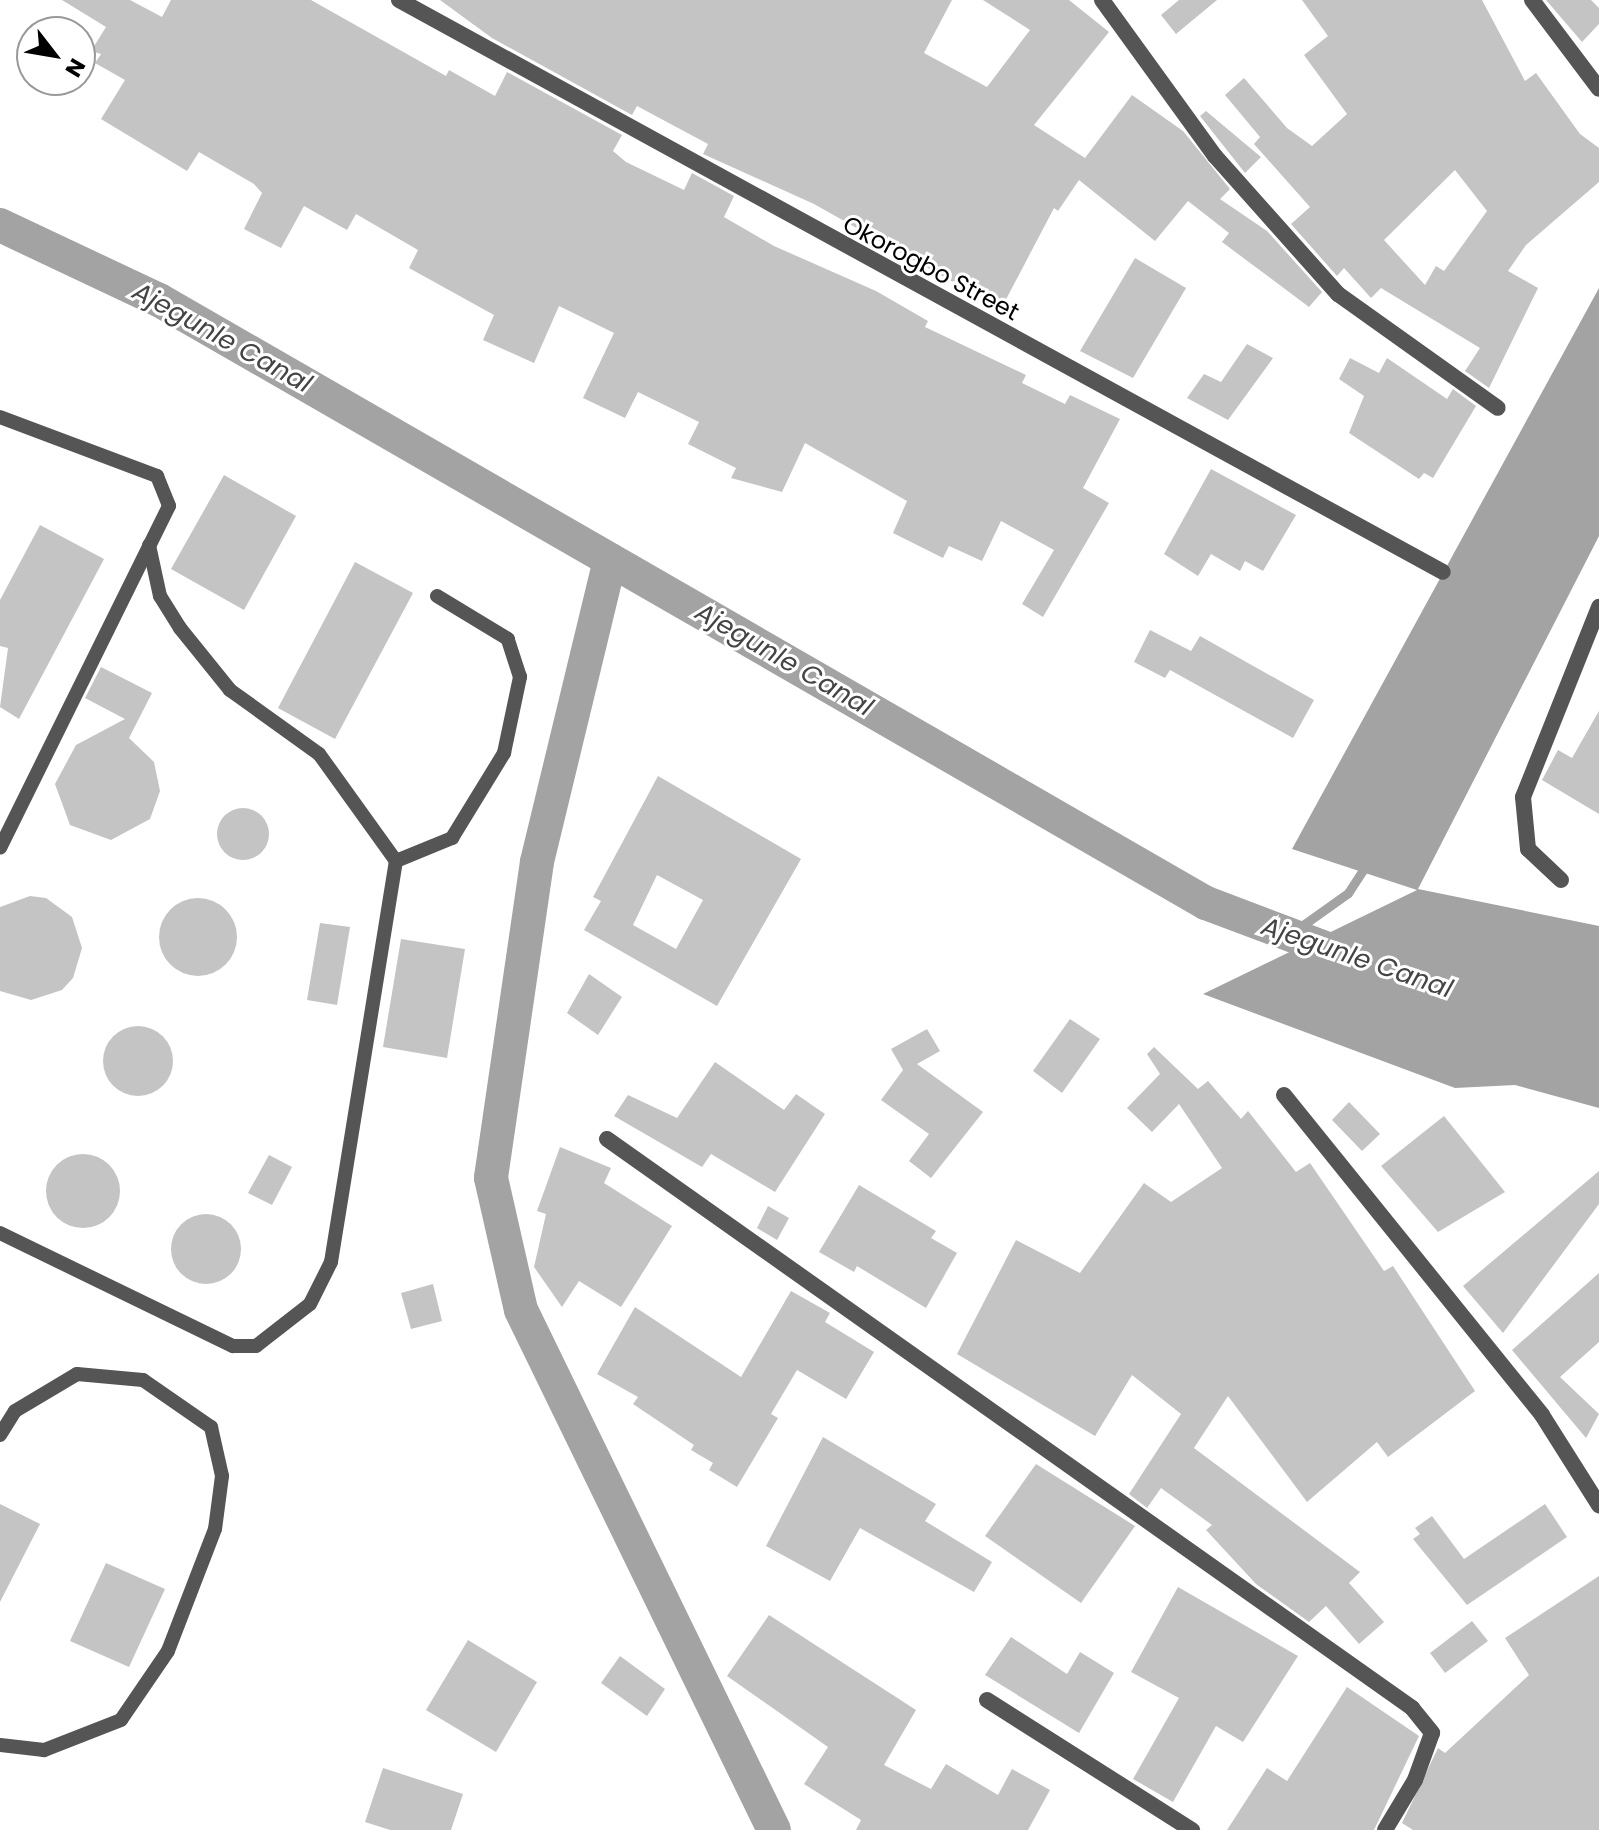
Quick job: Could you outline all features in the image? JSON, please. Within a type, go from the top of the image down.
[{"type":"street","name":"Okorogbo Street","points":[[399,0],[1443,572]]},
{"type":"street","points":[[1102,0],[1215,156],[1338,294],[1498,408]]},
{"type":"street","points":[[1532,0],[1599,89]]},
{"type":"street","points":[[1561,880],[1528,849],[1523,797],[1599,607]]},
{"type":"street","points":[[1284,1095],[1542,1415],[1599,1505]]},
{"type":"street","points":[[607,1139],[1412,1708],[1432,1733],[1415,1780],[1385,1830]]},
{"type":"street","points":[[987,1700],[1192,1830]]},
{"type":"lane","points":[[0,417],[157,476],[169,506],[0,848]]},
{"type":"lane","points":[[0,1233],[233,1346],[256,1346],[310,1304],[331,1262],[396,861],[319,754],[230,690],[180,628],[160,596],[149,545]]},
{"type":"lane","points":[[396,861],[452,838],[504,753],[520,677],[508,639],[437,596]]},
{"type":"lane","points":[[0,1435],[15,1411],[77,1374],[143,1380],[211,1427],[222,1476],[215,1529],[168,1651],[121,1720],[44,1750],[0,1745]]},
{"type":"water","points":[[1599,288],[1599,536],[1418,889],[1599,926],[1599,1108],[1515,1085],[1455,1088],[1203,994],[1417,890],[1292,849]]},
{"type":"building","points":[[62,0],[130,0],[162,17],[171,0],[311,0],[446,76],[449,70],[495,96],[507,72],[622,135],[613,151],[626,162],[684,190],[692,173],[734,196],[724,217],[774,246],[876,291],[928,321],[925,327],[1026,375],[1022,383],[1065,404],[1070,395],[1120,419],[1083,488],[1109,503],[1043,617],[1022,604],[1054,550],[1001,521],[982,561],[949,546],[943,558],[893,533],[907,501],[805,443],[782,492],[731,478],[736,468],[688,444],[699,422],[638,392],[625,418],[583,398],[614,333],[559,306],[534,363],[483,340],[494,315],[409,268],[418,250],[356,214],[347,230],[304,206],[281,248],[244,229],[262,193],[254,184],[199,152],[187,171],[101,119],[125,80],[96,64],[101,54],[96,52],[96,43],[106,27],[96,21],[96,16],[88,16]]},
{"type":"building","points":[[440,0],[952,0],[924,53],[987,87],[1030,30],[983,0],[1069,0],[1109,32],[1034,125],[1085,158],[1132,95],[1183,131],[1230,189],[1220,199],[1267,231],[1322,292],[1309,307],[1222,242],[1229,233],[1188,201],[1155,241],[1079,180],[1058,211],[1054,208],[1001,309],[814,204],[703,154],[708,144],[637,106],[632,115],[492,38]]},
{"type":"building","points":[[1179,0],[1217,0],[1176,34],[1161,15]]},
{"type":"building","points":[[1302,0],[1482,0],[1525,81],[1536,73],[1580,134],[1599,148],[1599,182],[1526,245],[1508,271],[1538,288],[1489,388],[1465,371],[1480,348],[1381,288],[1371,298],[1344,268],[1337,276],[1291,224],[1310,207],[1254,144],[1260,137],[1225,95],[1244,78],[1287,128],[1312,146],[1347,114],[1304,55],[1328,36]],"holes":[[[1455,170],[1487,211],[1444,271],[1436,266],[1425,285],[1384,240]]]},
{"type":"building","points":[[1546,0],[1591,0],[1599,8],[1599,24],[1582,42]]},
{"type":"building","points":[[1206,111],[1261,157],[1245,173],[1200,116]]},
{"type":"building","points":[[1135,258],[1186,288],[1133,378],[1080,351]]},
{"type":"building","points":[[1247,344],[1273,358],[1228,420],[1187,398],[1204,374],[1221,382]]},
{"type":"building","points":[[1350,358],[1379,373],[1387,358],[1447,399],[1453,389],[1476,406],[1433,478],[1424,473],[1419,479],[1349,433],[1364,396],[1339,379]]},
{"type":"building","points":[[1211,469],[1296,515],[1263,571],[1245,561],[1240,571],[1211,554],[1198,576],[1164,554]]},
{"type":"building","points":[[224,475],[296,516],[244,610],[171,569]]},
{"type":"building","points":[[40,525],[104,559],[19,719],[0,707],[8,648],[0,646],[0,600]]},
{"type":"building","points":[[355,562],[413,593],[335,739],[278,708]]},
{"type":"building","points":[[1150,630],[1191,651],[1200,636],[1314,700],[1293,738],[1170,670],[1165,678],[1134,662]]},
{"type":"building","points":[[101,667],[152,693],[129,738],[154,762],[160,791],[150,819],[111,840],[70,825],[55,784],[76,745],[125,719],[85,698]]},
{"type":"building","points":[[1599,711],[1599,814],[1542,780],[1558,750],[1572,758]]},
{"type":"building","points":[[658,776],[801,859],[717,1006],[584,930],[601,901],[593,897]],"holes":[[[657,875],[703,900],[676,949],[633,925]]]},
{"type":"building","points":[[243,808],[262,815],[269,834],[262,853],[243,860],[224,853],[217,834],[224,815]]},
{"type":"building","points":[[30,896],[46,898],[72,917],[82,948],[73,978],[62,990],[31,1000],[0,991],[0,907]]},
{"type":"building","points":[[198,898],[213,901],[230,915],[237,937],[234,952],[220,969],[198,976],[183,973],[166,959],[159,937],[162,922],[176,905]]},
{"type":"building","points":[[320,923],[350,927],[337,1005],[307,1000]]},
{"type":"building","points":[[401,939],[465,949],[447,1058],[383,1047]]},
{"type":"building","points":[[589,974],[622,997],[598,1035],[567,1013]]},
{"type":"building","points":[[1070,1019],[1100,1039],[1062,1093],[1033,1071]]},
{"type":"building","points":[[138,1026],[163,1036],[173,1061],[163,1086],[138,1096],[113,1086],[103,1061],[113,1036]]},
{"type":"building","points":[[927,1029],[940,1051],[917,1064],[983,1112],[931,1178],[909,1161],[929,1134],[881,1100],[903,1070],[891,1049]]},
{"type":"building","points":[[1154,1047],[1198,1089],[1208,1081],[1241,1119],[1248,1111],[1296,1172],[1310,1163],[1384,1271],[1393,1266],[1475,1391],[1388,1457],[1377,1442],[1307,1502],[1228,1396],[1194,1448],[1360,1572],[1349,1583],[1384,1622],[1359,1644],[1326,1606],[1309,1622],[1256,1584],[1206,1530],[1212,1525],[1161,1488],[1147,1508],[1129,1494],[1181,1414],[1132,1375],[1095,1436],[957,1354],[1016,1240],[1080,1273],[1144,1183],[1171,1202],[1222,1168],[1179,1104],[1152,1132],[1127,1108],[1160,1074],[1147,1054]]},
{"type":"building","points":[[715,1062],[784,1110],[796,1094],[825,1114],[775,1192],[711,1154],[702,1167],[614,1116],[628,1095],[677,1118]]},
{"type":"building","points":[[1349,1102],[1380,1134],[1362,1151],[1332,1120]]},
{"type":"building","points":[[1444,1116],[1505,1192],[1438,1232],[1381,1166]]},
{"type":"building","points":[[560,1147],[611,1168],[604,1183],[672,1226],[621,1307],[579,1281],[562,1307],[534,1267],[546,1214],[537,1211]]},
{"type":"building","points":[[76,1154],[90,1154],[104,1160],[114,1170],[120,1191],[114,1212],[104,1222],[90,1228],[76,1228],[62,1222],[52,1212],[46,1198],[46,1184],[52,1170],[62,1160]]},
{"type":"building","points":[[269,1155],[292,1167],[272,1205],[248,1193]]},
{"type":"building","points":[[1599,1171],[1599,1204],[1503,1333],[1463,1286]]},
{"type":"building","points":[[859,1185],[936,1231],[931,1238],[957,1253],[926,1308],[857,1266],[854,1272],[819,1252]]},
{"type":"building","points":[[768,1206],[789,1218],[777,1240],[757,1228]]},
{"type":"building","points":[[206,1214],[231,1224],[241,1249],[231,1274],[206,1284],[181,1274],[171,1249],[181,1224]]},
{"type":"building","points":[[1599,1273],[1599,1342],[1560,1377],[1599,1414],[1586,1438],[1512,1350]]},
{"type":"building","points":[[433,1284],[442,1321],[411,1329],[401,1293]]},
{"type":"building","points":[[791,1291],[830,1313],[825,1322],[874,1352],[846,1399],[797,1370],[771,1414],[778,1418],[737,1487],[709,1470],[713,1463],[691,1450],[694,1445],[633,1404],[638,1397],[597,1374],[635,1307],[741,1377]]},
{"type":"building","points":[[823,1437],[936,1504],[925,1521],[992,1562],[974,1592],[860,1528],[830,1581],[766,1546]]},
{"type":"building","points":[[1036,1464],[1135,1526],[1081,1603],[985,1536]]},
{"type":"building","points":[[0,1504],[40,1524],[0,1602]]},
{"type":"building","points":[[1545,1504],[1567,1537],[1467,1605],[1413,1539],[1420,1534],[1415,1528],[1432,1516],[1464,1559]]},
{"type":"building","points":[[106,1563],[165,1589],[129,1667],[70,1641]]},
{"type":"building","points":[[1599,1576],[1599,1830],[1413,1830],[1402,1823],[1438,1748],[1445,1753],[1529,1675],[1505,1638]]},
{"type":"building","points":[[1178,1587],[1298,1656],[1243,1742],[1216,1726],[1173,1802],[1133,1779],[1179,1698],[1131,1672]]},
{"type":"building","points":[[769,1615],[916,1710],[884,1765],[931,1789],[946,1764],[998,1795],[1012,1769],[1050,1790],[1028,1830],[856,1830],[861,1820],[804,1784],[828,1747],[727,1676]]},
{"type":"building","points":[[1472,1621],[1488,1641],[1445,1673],[1430,1653]]},
{"type":"building","points":[[1011,1637],[1067,1674],[1080,1652],[1114,1673],[1079,1733],[985,1675]]},
{"type":"building","points":[[468,1640],[537,1682],[496,1752],[426,1710]]},
{"type":"building","points":[[620,1656],[665,1689],[647,1716],[601,1683]]},
{"type":"building","points":[[1347,1687],[1419,1736],[1374,1830],[1227,1830],[1267,1768],[1287,1781]]},
{"type":"building","points":[[383,1768],[463,1794],[451,1830],[390,1830],[365,1822]]},
{"type":"waterway","name":"Ajegunle Canal","points":[[0,225],[159,300],[1206,903],[1354,959]]},
{"type":"waterway","points":[[610,560],[537,862],[491,1178],[521,1310],[774,1830]]},
{"type":"waterway","points":[[1289,935],[1348,893],[1368,862]]}]
